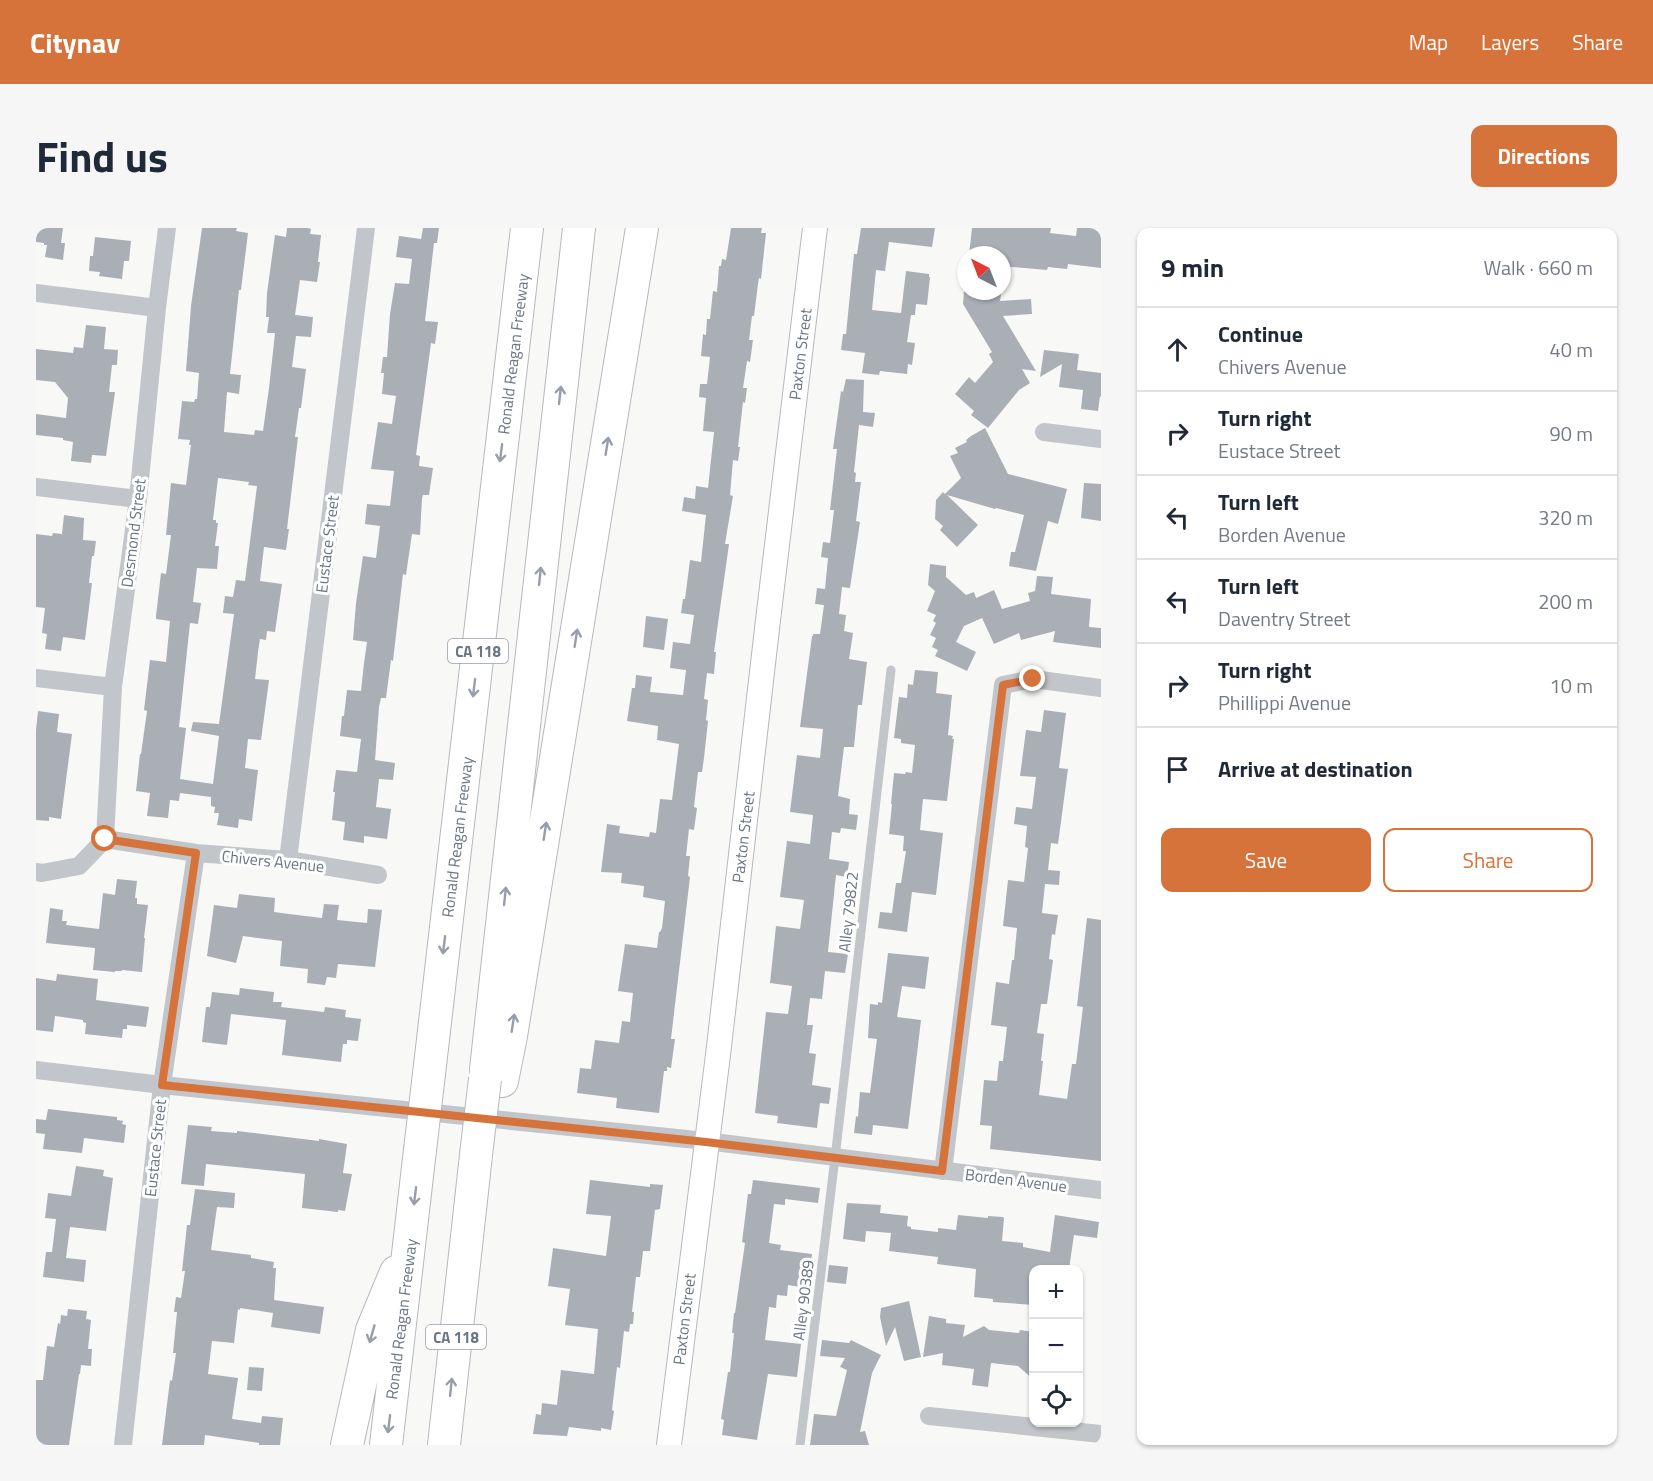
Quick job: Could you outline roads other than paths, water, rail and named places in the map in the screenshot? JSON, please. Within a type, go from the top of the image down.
[{"type":"highway","name":"Ronald Reagan Freeway","points":[[386,1445],[527,228]]},
{"type":"highway","points":[[493,1080],[579,228]]},
{"type":"highway","points":[[493,1080],[517,1001],[642,228]]},
{"type":"highway","name":"CA 118","points":[[444,1445],[468,1230],[493,1080]]},
{"type":"highway","points":[[347,1445],[372,1330],[410,1241]]},
{"type":"street","name":"Desmond Street","points":[[105,839],[113,687],[138,499],[167,228]]},
{"type":"street","name":"Eustace Street","points":[[288,860],[366,228]]},
{"type":"street","name":"Paxton Street","points":[[669,1445],[718,1055],[815,228]]},
{"type":"street","points":[[36,293],[157,308]]},
{"type":"street","points":[[1044,432],[1101,439]]},
{"type":"street","points":[[36,487],[138,499]]},
{"type":"street","points":[[36,678],[113,687]]},
{"type":"street","points":[[942,1171],[1003,685],[1033,679],[1101,688]]},
{"type":"street","points":[[36,872],[42,873],[79,866],[105,839]]},
{"type":"street","name":"Chivers Avenue","points":[[105,839],[196,853],[288,860],[378,874]]},
{"type":"street","name":"Eustace Street","points":[[123,1445],[162,1085],[196,853]]},
{"type":"street","name":"Borden Avenue","points":[[36,1070],[706,1142],[1101,1191]]},
{"type":"street","points":[[929,1416],[1101,1434]]},
{"type":"lane","name":"Alley 79822","points":[[835,1158],[891,670]]},
{"type":"lane","name":"Alley 90389","points":[[800,1445],[835,1158]]}]
